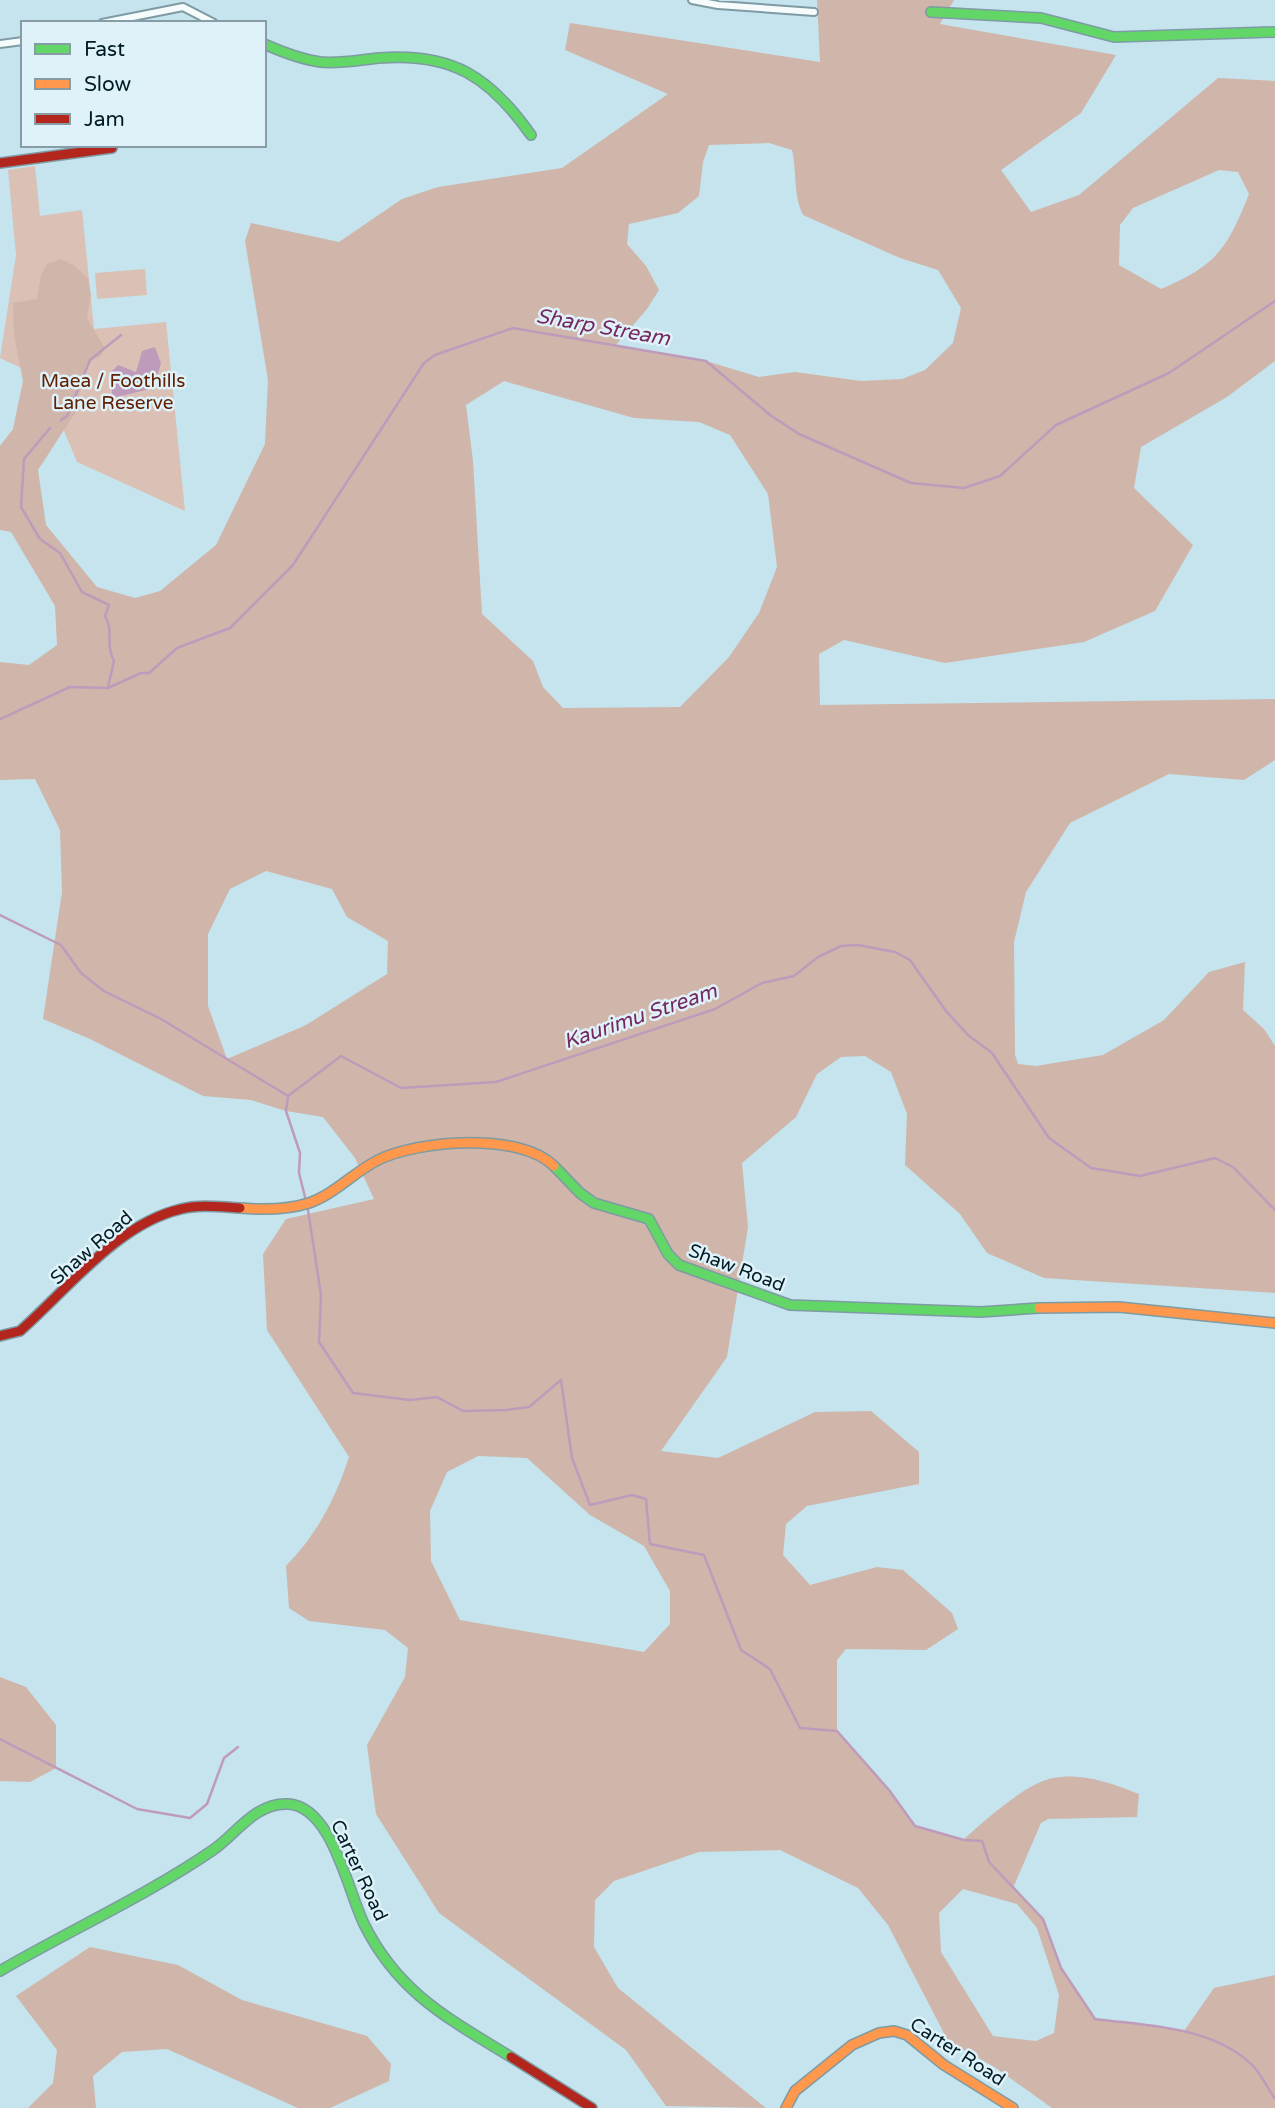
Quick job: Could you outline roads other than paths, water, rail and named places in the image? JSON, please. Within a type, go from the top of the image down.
[{"type":"street","points":[[169,8],[175,0]]},
{"type":"street","points":[[692,0],[718,5],[814,12]]},
{"type":"street","points":[[111,21],[169,8],[179,10],[185,3],[211,21]]},
{"type":"street","points":[[931,12],[1041,18],[1114,37],[1275,32]]},
{"type":"street","points":[[0,44],[21,41]]},
{"type":"street","points":[[266,45],[315,61],[335,62],[408,55],[443,60],[474,72],[487,83],[520,118],[531,135]]},
{"type":"street","points":[[0,163],[112,148]]},
{"type":"street","name":"Shaw Road","points":[[0,1336],[20,1331],[151,1218],[185,1208],[266,1210],[314,1201],[377,1161],[415,1148],[457,1144],[531,1149],[595,1203],[638,1213],[649,1219],[668,1254],[680,1265],[779,1303],[981,1312],[1060,1306],[1119,1307],[1275,1323]]},
{"type":"street","name":"Carter Road","points":[[0,1971],[77,1925],[211,1852],[257,1813],[284,1803],[299,1805],[313,1814],[323,1827],[359,1914],[403,1984],[427,2005],[592,2108]]},
{"type":"street","name":"Carter Road","points":[[786,2108],[795,2091],[852,2045],[879,2033],[894,2031],[907,2035],[944,2065],[1013,2108]]},
{"type":"waterway","name":"Sharp Stream","points":[[0,719],[70,687],[108,688],[141,673],[149,673],[177,648],[230,628],[293,565],[424,363],[435,355],[513,328],[706,361],[770,415],[799,434],[911,483],[964,488],[1000,476],[1056,425],[1169,373],[1275,301]]},
{"type":"waterway","points":[[61,420],[67,416],[90,360],[121,335]]},
{"type":"waterway","points":[[50,428],[24,459],[21,507],[40,539],[60,553],[82,592],[109,605],[105,616],[114,661],[108,687]]},
{"type":"waterway","name":"Kaurimu Stream","points":[[0,915],[61,945],[81,973],[104,991],[161,1019],[288,1096]]},
{"type":"waterway","name":"Kaurimu Stream","points":[[288,1096],[341,1056],[401,1088],[496,1082],[715,1009],[762,983],[794,976],[818,957],[841,946],[858,945],[895,952],[910,960],[946,1011],[968,1035],[992,1053],[1049,1138],[1091,1168],[1140,1176],[1215,1158],[1233,1167],[1275,1210]]},
{"type":"waterway","points":[[288,1096],[286,1111],[300,1153],[299,1173],[305,1197]]},
{"type":"waterway","points":[[308,1210],[321,1295],[319,1342],[353,1393],[410,1400],[437,1397],[463,1411],[506,1410],[529,1407],[561,1380],[572,1458],[590,1505],[632,1495],[646,1499],[650,1544],[704,1555],[741,1650],[770,1669],[800,1728],[837,1731],[889,1790],[915,1826],[964,1840],[982,1841],[989,1862],[1043,1919],[1061,1968],[1095,2019],[1179,2030],[1220,2043],[1238,2053],[1254,2067],[1275,2099]]},
{"type":"waterway","points":[[0,1739],[137,1809],[190,1818],[207,1804],[224,1758],[238,1747]]},
{"type":"park label","name":"Maea / Foothills Lane Reserve","points":[[113,391]]}]
